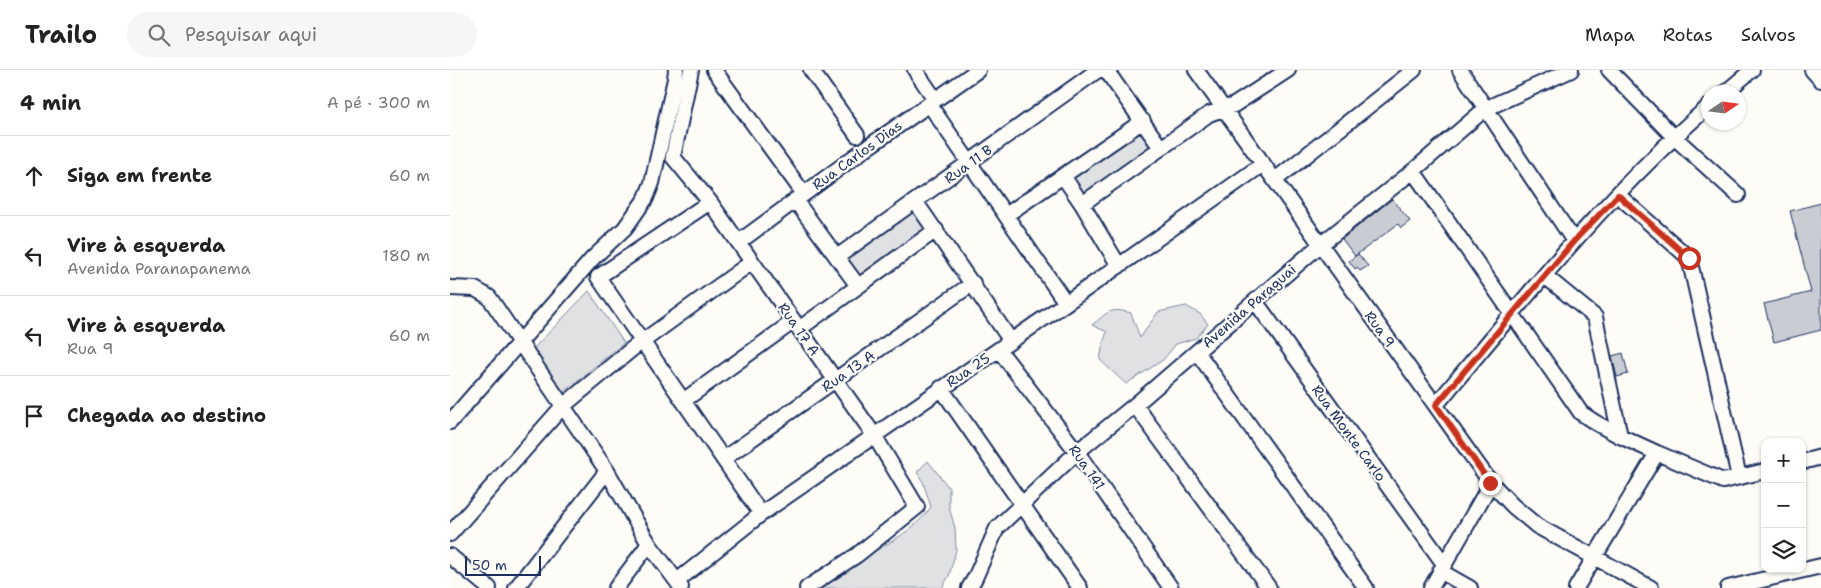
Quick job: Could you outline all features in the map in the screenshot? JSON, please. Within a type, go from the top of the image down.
[{"type":"street","points":[[450,422],[593,258],[625,228],[646,198],[652,183],[676,70]]},
{"type":"street","name":"Rua 17 A","points":[[691,70],[673,157],[710,202],[739,242],[874,435],[917,507],[857,555],[807,588]]},
{"type":"street","points":[[714,70],[858,286]]},
{"type":"street","points":[[811,70],[857,135]]},
{"type":"street","points":[[914,70],[970,162],[1066,303]]},
{"type":"street","name":"Rua Carlos Dias","points":[[739,242],[978,70]]},
{"type":"street","name":"Rua 11 B","points":[[837,257],[1098,70]]},
{"type":"street","points":[[1106,70],[1161,148]]},
{"type":"street","name":"Rua 9","points":[[1196,70],[1490,483],[1537,526],[1651,588]]},
{"type":"street","points":[[1082,204],[1209,114],[1234,105],[1288,70]]},
{"type":"street","points":[[1275,180],[1414,70]]},
{"type":"street","points":[[1460,70],[1574,241]]},
{"type":"street","name":"Avenida Paraguai","points":[[975,585],[997,528],[1077,452],[1136,405],[1320,245],[1413,171],[1485,109],[1571,70]]},
{"type":"street","points":[[1609,70],[1674,137],[1738,195]]},
{"type":"street","points":[[1734,85],[1752,70]]},
{"type":"street","points":[[1812,70],[1821,80]]},
{"type":"street","points":[[1436,405],[1574,241],[1674,137],[1701,113]]},
{"type":"street","points":[[1006,216],[1142,121]]},
{"type":"street","name":"Rua 25","points":[[679,584],[761,514],[941,388],[999,350],[1263,164]]},
{"type":"street","points":[[1413,171],[1581,413],[1596,424],[1657,454],[1723,481],[1761,472]]},
{"type":"street","points":[[1063,176],[1119,266]]},
{"type":"street","points":[[1618,195],[1689,258],[1739,477]]},
{"type":"street","points":[[916,201],[1011,341]]},
{"type":"street","points":[[710,202],[598,278],[761,514]]},
{"type":"street","points":[[683,401],[858,286],[936,230]]},
{"type":"street","points":[[450,534],[563,406],[642,341],[752,262]]},
{"type":"street","points":[[1544,276],[1595,317],[1620,436]]},
{"type":"street","name":"Rua 13 A","points":[[723,458],[973,284]]},
{"type":"street","points":[[450,288],[475,289],[489,297],[608,471],[649,544],[679,584]]},
{"type":"street","name":"Rua Monte Carlo","points":[[1255,301],[1442,568],[1470,588]]},
{"type":"street","name":"Rua 141","points":[[999,350],[1077,452],[1172,588]]},
{"type":"street","points":[[1197,352],[1366,588]]},
{"type":"street","points":[[941,388],[1080,588]]},
{"type":"street","points":[[1136,405],[1269,588]]},
{"type":"street","points":[[1576,588],[1657,454]]},
{"type":"street","points":[[1806,461],[1821,457]]},
{"type":"street","points":[[516,588],[608,471]]},
{"type":"street","points":[[1431,588],[1490,483]]},
{"type":"street","points":[[616,588],[649,544]]},
{"type":"street","points":[[450,556],[489,588]]},
{"type":"street","points":[[1728,588],[1821,566]]},
{"type":"shaded area","points":[[1140,128],[1154,148],[1084,197],[1070,177]]},
{"type":"shaded area","points":[[913,210],[928,230],[859,279],[844,258]]},
{"type":"shaded area","points":[[589,291],[624,343],[563,392],[531,351]]},
{"type":"shaded area","points":[[1186,306],[1200,314],[1208,324],[1196,338],[1176,344],[1163,360],[1126,384],[1100,360],[1107,332],[1092,325],[1106,314],[1113,311],[1131,313],[1140,338],[1158,312]]},
{"type":"shaded area","points":[[928,461],[949,488],[949,507],[955,528],[956,550],[949,576],[942,588],[816,588],[848,566],[903,534],[923,517],[931,507],[923,482],[917,472]]},
{"type":"building","points":[[1392,199],[1410,221],[1401,228],[1398,224],[1355,256],[1342,239]]},
{"type":"building","points":[[1821,203],[1821,330],[1774,342],[1764,304],[1811,292],[1790,211]]},
{"type":"building","points":[[1358,254],[1368,266],[1360,271],[1357,267],[1355,269],[1349,261]]},
{"type":"building","points":[[1623,353],[1628,374],[1617,377],[1612,356]]},
{"type":"route","points":[[1490,483],[1436,405],[1574,241],[1618,195],[1689,258]]}]
